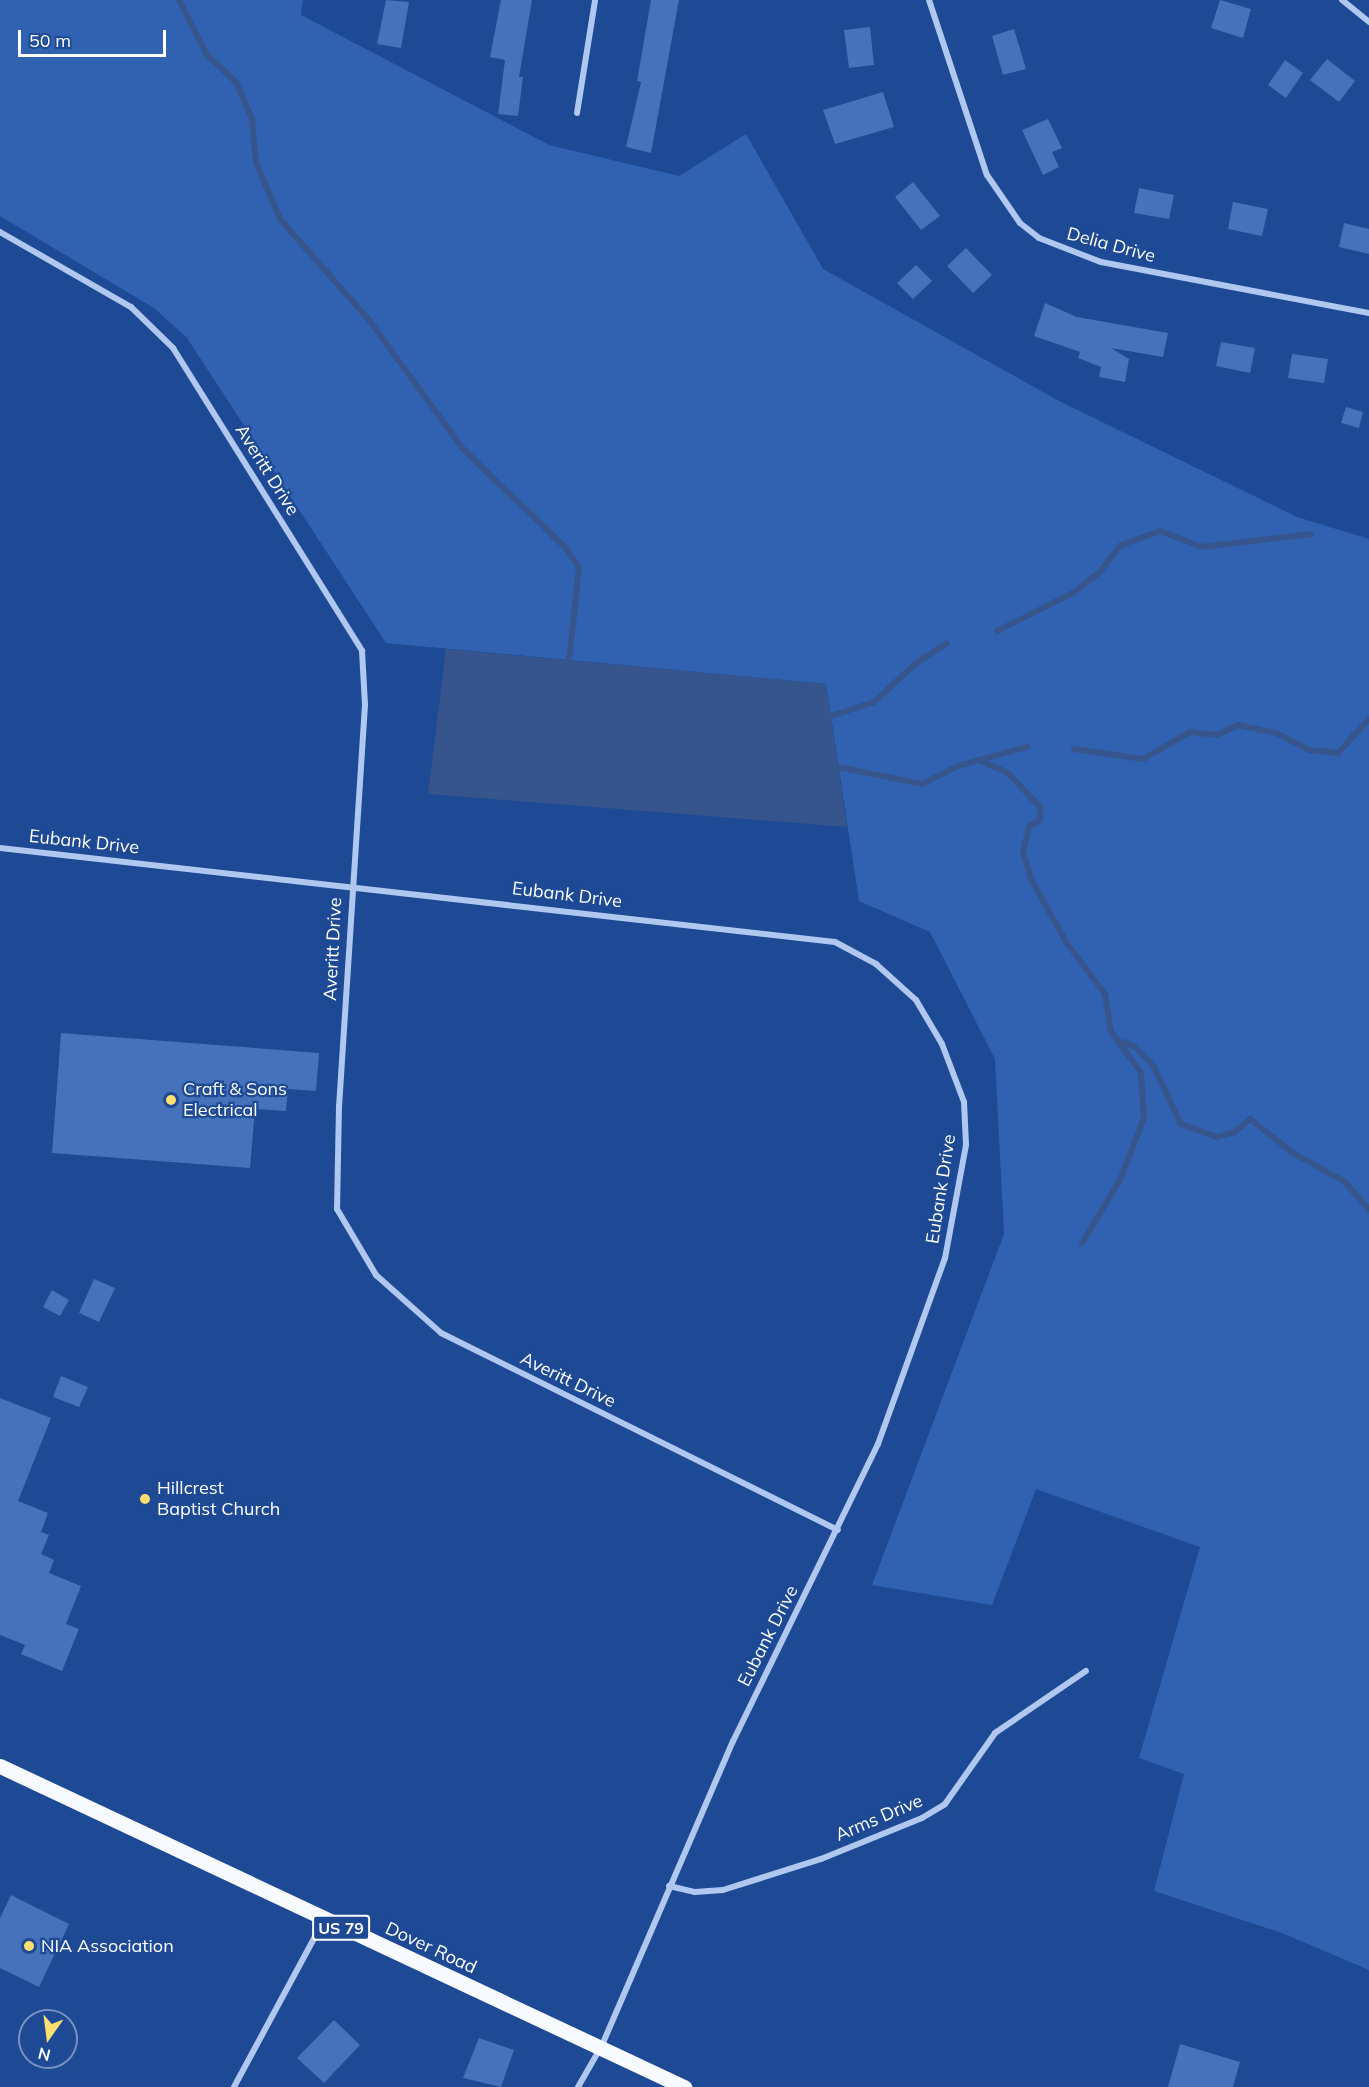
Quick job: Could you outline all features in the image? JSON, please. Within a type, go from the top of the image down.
[{"type":"main road","name":"Dover Road","points":[[0,1766],[684,2087]]},
{"type":"street","points":[[577,113],[595,0]]},
{"type":"street","name":"Delia Drive","points":[[929,0],[987,175],[1020,224],[1039,237],[1101,262],[1369,313]]},
{"type":"street","points":[[1342,0],[1369,22]]},
{"type":"street","name":"Averitt Drive","points":[[0,232],[130,307],[174,348],[362,651],[365,705],[352,885],[337,1209],[376,1275],[441,1333],[838,1530]]},
{"type":"street","name":"Eubank Drive","points":[[0,848],[352,885],[835,942],[876,964],[916,1000],[942,1044],[964,1102],[966,1145],[960,1189],[945,1258],[878,1444],[838,1530],[732,1741],[601,2047],[578,2087]]},
{"type":"street","name":"Arms Drive","points":[[669,1886],[695,1892],[723,1890],[821,1859],[922,1818],[945,1804],[995,1733],[1086,1671]]},
{"type":"street","points":[[234,2087],[324,1920]]},
{"type":"shaded area","points":[[0,0],[303,0],[301,15],[549,145],[679,176],[746,134],[823,269],[1059,401],[1297,517],[1369,539],[1369,1970],[1282,1933],[1154,1891],[1184,1774],[1139,1758],[1200,1547],[1036,1489],[992,1605],[872,1585],[1004,1234],[995,1059],[930,932],[859,901],[826,684],[386,643],[187,338],[154,308],[0,216]]},
{"type":"shaded area","points":[[446,649],[826,684],[847,827],[428,794]]},
{"type":"building","points":[[386,0],[409,2],[401,48],[377,44]]},
{"type":"building","points":[[501,0],[532,0],[519,77],[523,77],[518,116],[498,114],[505,60],[490,57]]},
{"type":"building","points":[[651,0],[679,0],[651,153],[626,147],[641,82],[637,81]]},
{"type":"building","points":[[1220,0],[1251,9],[1243,38],[1211,28]]},
{"type":"building","points":[[870,27],[874,65],[849,68],[844,30]]},
{"type":"building","points":[[1014,29],[1026,69],[1003,75],[992,36]]},
{"type":"building","points":[[1327,59],[1355,81],[1339,102],[1310,80]]},
{"type":"building","points":[[1285,60],[1303,73],[1286,98],[1268,85]]},
{"type":"building","points":[[883,92],[894,127],[835,144],[823,110]]},
{"type":"building","points":[[1048,119],[1062,148],[1052,152],[1059,167],[1043,175],[1022,130]]},
{"type":"building","points":[[913,182],[940,216],[921,230],[895,197]]},
{"type":"building","points":[[1139,188],[1174,195],[1169,219],[1134,213]]},
{"type":"building","points":[[1233,202],[1268,209],[1262,236],[1228,229]]},
{"type":"building","points":[[1344,223],[1369,229],[1369,254],[1339,247]]},
{"type":"building","points":[[966,248],[992,275],[973,293],[947,266]]},
{"type":"building","points":[[916,265],[932,281],[913,299],[897,283]]},
{"type":"building","points":[[1045,303],[1077,317],[1168,333],[1163,357],[1111,348],[1129,359],[1125,382],[1099,377],[1101,367],[1078,358],[1080,352],[1034,336]]},
{"type":"building","points":[[1221,342],[1255,348],[1250,373],[1216,366]]},
{"type":"building","points":[[1292,354],[1328,359],[1324,383],[1288,378]]},
{"type":"building","points":[[1346,407],[1363,412],[1359,428],[1341,423]]},
{"type":"building","name":"Craft & Sons Electrical","points":[[61,1033],[319,1053],[316,1091],[288,1089],[286,1111],[255,1109],[250,1168],[52,1153]]},
{"type":"building","points":[[94,1279],[115,1288],[99,1322],[79,1313]]},
{"type":"building","points":[[52,1290],[69,1300],[60,1316],[43,1307]]},
{"type":"building","points":[[61,1376],[88,1387],[79,1407],[53,1397]]},
{"type":"building","points":[[0,1398],[51,1418],[18,1501],[48,1513],[41,1532],[49,1535],[41,1554],[54,1560],[49,1573],[81,1586],[66,1624],[79,1629],[62,1671],[21,1654],[25,1645],[0,1635]]},
{"type":"building","name":"NIA Association","points":[[11,1895],[69,1924],[39,1987],[0,1968],[0,1918]]},
{"type":"building","points":[[334,2020],[360,2045],[324,2083],[297,2058]]},
{"type":"building","points":[[479,2038],[514,2050],[501,2087],[463,2078]]},
{"type":"building","points":[[1180,2044],[1240,2062],[1233,2087],[1168,2087]]},
{"type":"waterway","points":[[179,0],[207,55],[236,82],[252,119],[256,162],[280,219],[369,320],[463,449],[565,547],[579,567],[569,660]]},
{"type":"waterway","points":[[997,631],[1073,593],[1099,573],[1121,545],[1160,531],[1201,547],[1311,534]]},
{"type":"waterway","points":[[831,716],[874,702],[915,664],[947,643]]},
{"type":"waterway","points":[[1074,749],[1143,759],[1190,732],[1217,735],[1238,725],[1276,733],[1310,750],[1338,753],[1369,719]]},
{"type":"waterway","points":[[838,767],[922,784],[958,766],[1027,747]]},
{"type":"waterway","points":[[978,760],[1008,773],[1040,807],[1040,820],[1029,827],[1023,852],[1031,879],[1066,942],[1105,994],[1111,1031],[1141,1073],[1144,1118],[1120,1180],[1082,1243]]},
{"type":"waterway","points":[[1124,1042],[1134,1046],[1154,1067],[1181,1124],[1216,1137],[1235,1132],[1250,1119],[1293,1153],[1345,1182],[1369,1210]]},
{"type":"place","name":"Craft & Sons Electrical","points":[[171,1100]]},
{"type":"place","name":"Hillcrest Baptist Church","points":[[145,1499]]},
{"type":"place","name":"NIA Association","points":[[29,1946]]}]
